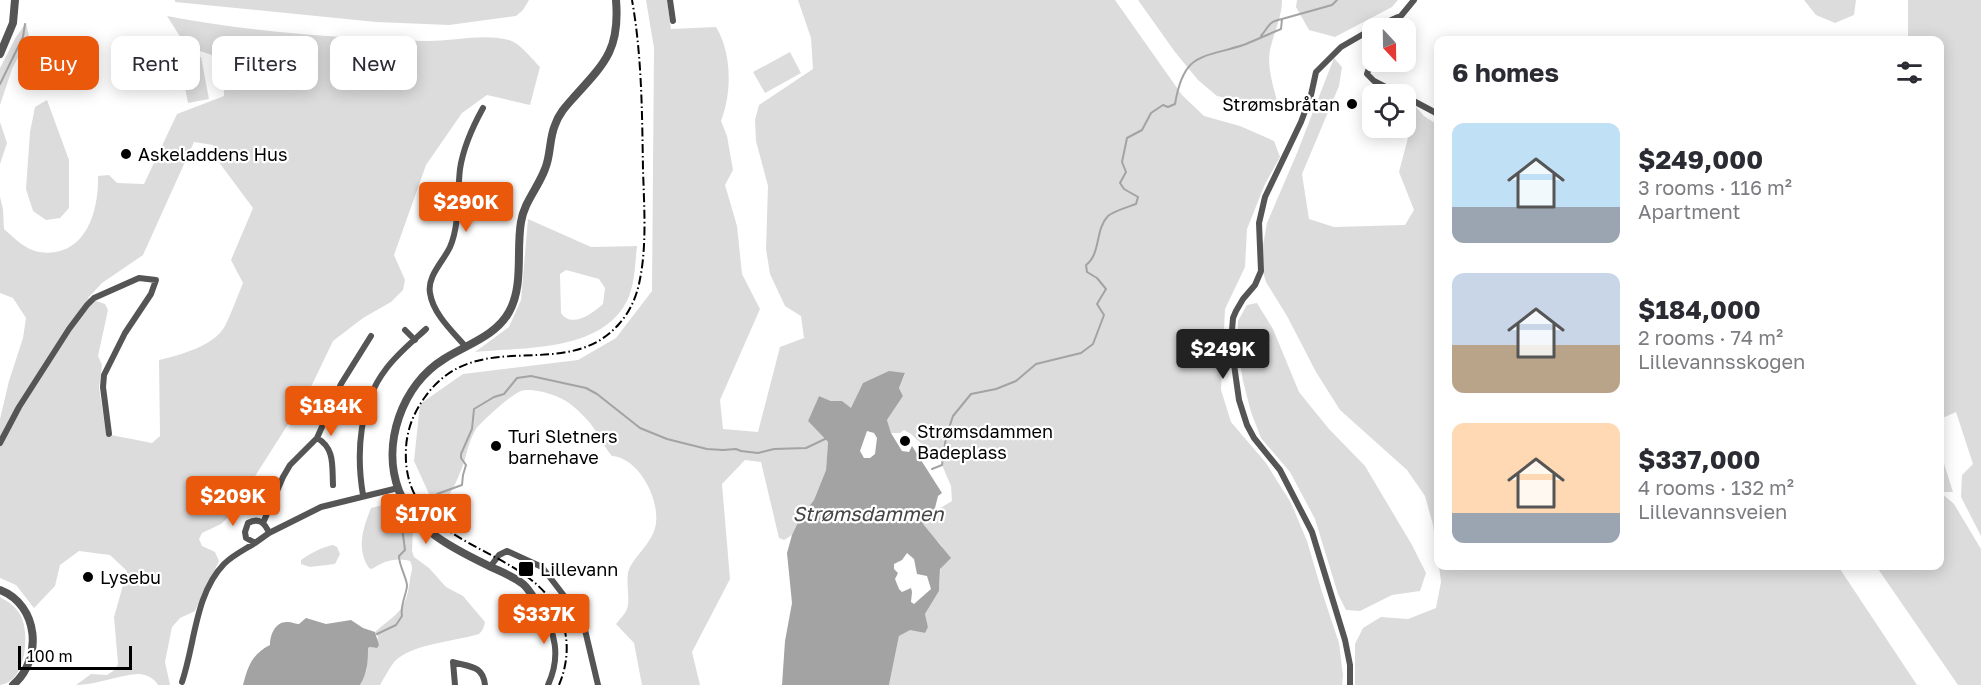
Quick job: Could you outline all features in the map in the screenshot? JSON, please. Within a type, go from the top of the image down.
[{"type":"street","points":[[0,54],[11,30],[15,0]]},
{"type":"street","points":[[548,685],[555,662],[556,643],[548,621],[539,606],[523,585],[456,549],[429,531],[409,510],[398,488],[393,463],[393,442],[406,400],[415,386],[430,369],[485,336],[501,323],[513,304],[522,214],[546,168],[553,128],[560,114],[601,66],[612,49],[617,26],[616,0]]},
{"type":"street","points":[[670,0],[674,21]]},
{"type":"street","points":[[1396,18],[1414,0]]},
{"type":"street","points":[[1350,685],[1350,665],[1345,640],[1312,532],[1280,470],[1254,438],[1247,425],[1235,379],[1231,343],[1233,318],[1261,272],[1259,223],[1265,197],[1301,122],[1316,72],[1341,46],[1362,35]]},
{"type":"street","points":[[1368,72],[1374,81],[1380,84]]},
{"type":"street","points":[[1416,102],[1434,112]]},
{"type":"street","points":[[466,346],[439,314],[431,298],[429,286],[436,269],[450,247],[454,232],[461,162],[483,108]]},
{"type":"street","points":[[0,443],[19,407],[93,298],[140,279],[156,280],[151,294],[125,333],[104,375],[103,387],[109,434]]},
{"type":"street","points":[[363,495],[360,449],[369,399],[386,369],[426,329]]},
{"type":"street","points":[[405,330],[415,340]]},
{"type":"street","points":[[263,523],[283,477],[290,465],[317,438],[341,384],[371,336]]},
{"type":"street","points":[[317,438],[324,442],[330,451],[333,485]]},
{"type":"street","points":[[182,682],[200,613],[212,581],[229,559],[269,533],[321,507],[398,488]]},
{"type":"street","points":[[255,543],[246,537],[245,528],[253,521],[263,523],[269,533]]},
{"type":"street","points":[[490,567],[499,555],[507,551],[542,567],[583,624],[598,685]]},
{"type":"street","points":[[0,590],[20,602],[32,628],[30,660],[24,674],[13,685]]},
{"type":"street","points":[[455,685],[453,662],[481,671],[485,685]]},
{"type":"shaded area","points":[[175,0],[529,0],[516,16],[449,25],[376,22],[175,2]]},
{"type":"shaded area","points":[[646,0],[667,0],[671,29],[716,27],[728,61],[727,98],[721,121],[727,136],[733,170],[725,185],[737,226],[742,274],[760,309],[720,400],[723,429],[758,432],[780,347],[804,338],[801,316],[785,306],[770,274],[766,249],[768,186],[756,141],[755,120],[759,105],[813,69],[811,38],[798,0],[1115,0],[1182,95],[1204,116],[1240,126],[1274,141],[1280,157],[1265,184],[1247,229],[1245,267],[1225,309],[1221,390],[1231,422],[1266,463],[1291,503],[1307,541],[1339,643],[1342,685],[889,685],[899,636],[910,629],[924,633],[928,627],[925,614],[939,591],[942,546],[922,524],[934,512],[952,501],[951,486],[942,465],[945,451],[930,452],[904,430],[900,433],[891,433],[887,420],[903,396],[899,388],[905,374],[851,409],[842,401],[831,401],[819,396],[808,421],[828,442],[826,470],[814,500],[800,518],[792,535],[784,540],[779,538],[761,462],[745,460],[722,484],[730,579],[692,652],[700,685],[642,685],[634,643],[616,624],[627,609],[630,567],[655,528],[655,506],[647,483],[640,473],[632,465],[612,456],[590,423],[565,400],[532,390],[521,391],[511,397],[476,429],[454,487],[443,505],[435,507],[414,461],[420,404],[463,374],[578,360],[616,338],[652,291],[654,48]]},
{"type":"shaded area","points":[[1138,0],[1282,0],[1280,17],[1269,54],[1271,79],[1280,111],[1217,96],[1198,80]]},
{"type":"shaded area","points":[[1297,0],[1398,0],[1392,7],[1371,18],[1362,18],[1362,23],[1335,37],[1309,30],[1296,7]]},
{"type":"shaded area","points":[[1804,0],[1856,0],[1854,15],[1835,23],[1816,15]]},
{"type":"shaded area","points":[[1908,0],[1981,0],[1981,536],[1961,497],[1962,475],[1973,464],[1956,412],[1944,417],[1944,36],[1908,36]]},
{"type":"shaded area","points":[[167,16],[262,30],[330,36],[330,90],[417,90],[417,41],[477,38],[509,40],[517,44],[540,67],[530,105],[487,95],[462,113],[426,165],[394,255],[405,280],[403,290],[391,302],[363,318],[333,341],[308,393],[231,514],[221,524],[202,533],[199,539],[202,546],[215,552],[219,561],[195,611],[180,618],[172,627],[165,662],[170,685],[158,685],[150,677],[138,674],[76,685],[91,674],[107,675],[116,669],[118,664],[114,617],[127,571],[110,555],[79,551],[60,565],[55,586],[34,608],[16,585],[0,578],[0,419],[23,338],[26,318],[13,298],[0,293],[0,197],[4,229],[20,243],[39,252],[55,252],[68,248],[78,241],[92,218],[98,190],[98,176],[109,175],[117,183],[144,184],[177,114],[224,96],[224,90],[318,90],[318,36],[212,36],[212,55],[200,51],[200,36],[180,36]],"holes":[[[194,142],[213,145],[218,161],[253,208],[231,260],[243,283],[228,321],[220,333],[205,344],[159,360],[160,436],[152,443],[106,434],[99,387],[102,365],[98,356],[108,310],[105,304],[88,298],[102,283],[143,255]]]},
{"type":"shaded area","points":[[26,23],[29,36],[18,36],[18,57],[0,105],[0,68],[16,37]]},
{"type":"shaded area","points":[[790,52],[801,73],[765,93],[753,72]]},
{"type":"shaded area","points":[[200,57],[209,99],[188,103],[185,90],[200,90]]},
{"type":"shaded area","points":[[1334,58],[1342,67],[1339,86],[1302,174],[1309,219],[1334,227],[1405,225],[1414,210],[1399,172],[1408,138],[1416,138],[1416,107],[1434,122],[1434,532],[1425,496],[1407,470],[1340,410],[1266,282],[1260,262],[1267,223]]},
{"type":"shaded area","points":[[47,100],[69,160],[69,208],[60,218],[46,220],[33,211],[26,189],[30,132],[35,107]]},
{"type":"shaded area","points":[[0,122],[7,143],[0,164]]},
{"type":"shaded area","points":[[528,219],[591,247],[637,246],[630,295],[615,318],[599,330],[560,344],[475,352],[509,327],[521,300]],"holes":[[[566,270],[599,279],[605,288],[603,304],[582,318],[576,320],[566,318],[561,313],[560,274]]]},
{"type":"shaded area","points":[[1257,303],[1273,329],[1299,392],[1329,429],[1365,466],[1412,545],[1426,573],[1420,591],[1392,595],[1360,611],[1346,610],[1338,594],[1315,519],[1290,472],[1261,438],[1251,412],[1237,345],[1238,321],[1247,305]]},
{"type":"shaded area","points":[[1944,464],[1953,492],[1944,492]]},
{"type":"shaded area","points":[[1944,495],[1954,504],[1981,549],[1981,685],[1958,685],[1879,570],[1944,570]]},
{"type":"shaded area","points":[[383,505],[399,511],[413,529],[414,557],[429,568],[446,587],[463,596],[485,622],[479,634],[423,647],[403,655],[395,661],[380,685],[360,685],[367,669],[365,664],[368,649],[369,647],[375,648],[378,637],[375,632],[403,605],[412,570],[410,561],[405,560],[390,560],[372,569],[365,561],[362,538],[365,523],[371,508]]},
{"type":"shaded area","points":[[333,545],[337,547],[340,554],[335,564],[310,567],[301,564],[301,560],[309,555]]},
{"type":"shaded area","points":[[1440,570],[1841,570],[1917,685],[1355,685],[1355,644],[1363,628],[1381,617],[1408,619],[1436,608],[1441,582]]},
{"type":"shaded area","points":[[0,597],[12,605],[21,616],[24,624],[25,645],[24,656],[16,676],[0,685]]},
{"type":"water","name":"Strømsdammen","points":[[889,371],[905,373],[899,388],[903,396],[887,420],[891,433],[902,451],[909,452],[912,446],[942,493],[938,496],[934,512],[923,524],[951,558],[940,569],[939,591],[925,614],[928,627],[925,633],[910,630],[899,636],[889,685],[782,685],[785,641],[792,603],[787,553],[792,535],[800,518],[814,500],[826,470],[828,442],[808,421],[819,396],[831,401],[842,401],[851,408],[863,383]],"holes":[[[867,431],[874,433],[877,438],[875,454],[870,458],[864,458],[860,451]],[[907,553],[914,559],[917,574],[927,576],[931,589],[914,604],[911,602],[911,588],[902,592],[895,579],[898,573],[894,569],[894,564],[902,560]]]},
{"type":"water","points":[[306,618],[326,624],[351,620],[375,632],[379,645],[377,648],[369,647],[368,649],[367,668],[360,685],[243,685],[252,661],[259,652],[270,645],[272,633],[277,626],[283,622],[299,624]]},
{"type":"waterway","points":[[932,469],[942,465],[946,437],[953,416],[971,394],[996,389],[1016,381],[1036,364],[1081,353],[1093,344],[1104,315],[1097,304],[1106,289],[1097,278],[1087,272],[1086,265],[1094,255],[1104,221],[1117,211],[1136,204],[1138,197],[1124,189],[1120,183],[1126,172],[1122,162],[1127,138],[1142,130],[1151,113],[1163,105],[1168,107],[1175,104],[1179,87],[1190,65],[1207,55],[1231,49],[1281,29],[1282,19],[1332,5],[1337,0]]},
{"type":"waterway","points":[[1261,36],[1272,23],[1282,19]]},
{"type":"waterway","points":[[0,84],[23,37],[25,24]]},
{"type":"waterway","points":[[425,501],[462,485],[466,465],[461,454],[472,429],[474,409],[504,394],[517,378],[531,376],[586,388],[640,428],[667,439],[707,449],[736,449],[758,453],[774,449],[806,448],[825,439]]},
{"type":"waterway","points":[[414,509],[417,506]]},
{"type":"waterway","points":[[377,634],[396,625],[402,616],[407,586],[399,556],[405,550],[402,527],[405,516]]},
{"type":"railway","points":[[559,685],[564,671],[567,649],[564,627],[550,599],[528,578],[447,530],[425,510],[410,483],[406,448],[414,415],[425,397],[446,375],[470,363],[495,357],[573,351],[597,342],[619,324],[630,309],[640,279],[644,252],[641,84],[632,0]]},
{"type":"place","name":"Strømsbråtan","points":[[1352,104]]},
{"type":"place","name":"Askeladdens Hus","points":[[126,154]]},
{"type":"place","name":"Strømsdammen Badeplass","points":[[905,441]]},
{"type":"place","name":"Turi Sletners barnehave","points":[[496,446]]},
{"type":"place","name":"Lillevann","points":[[526,569]]},
{"type":"place","name":"Lysebu","points":[[88,577]]}]
